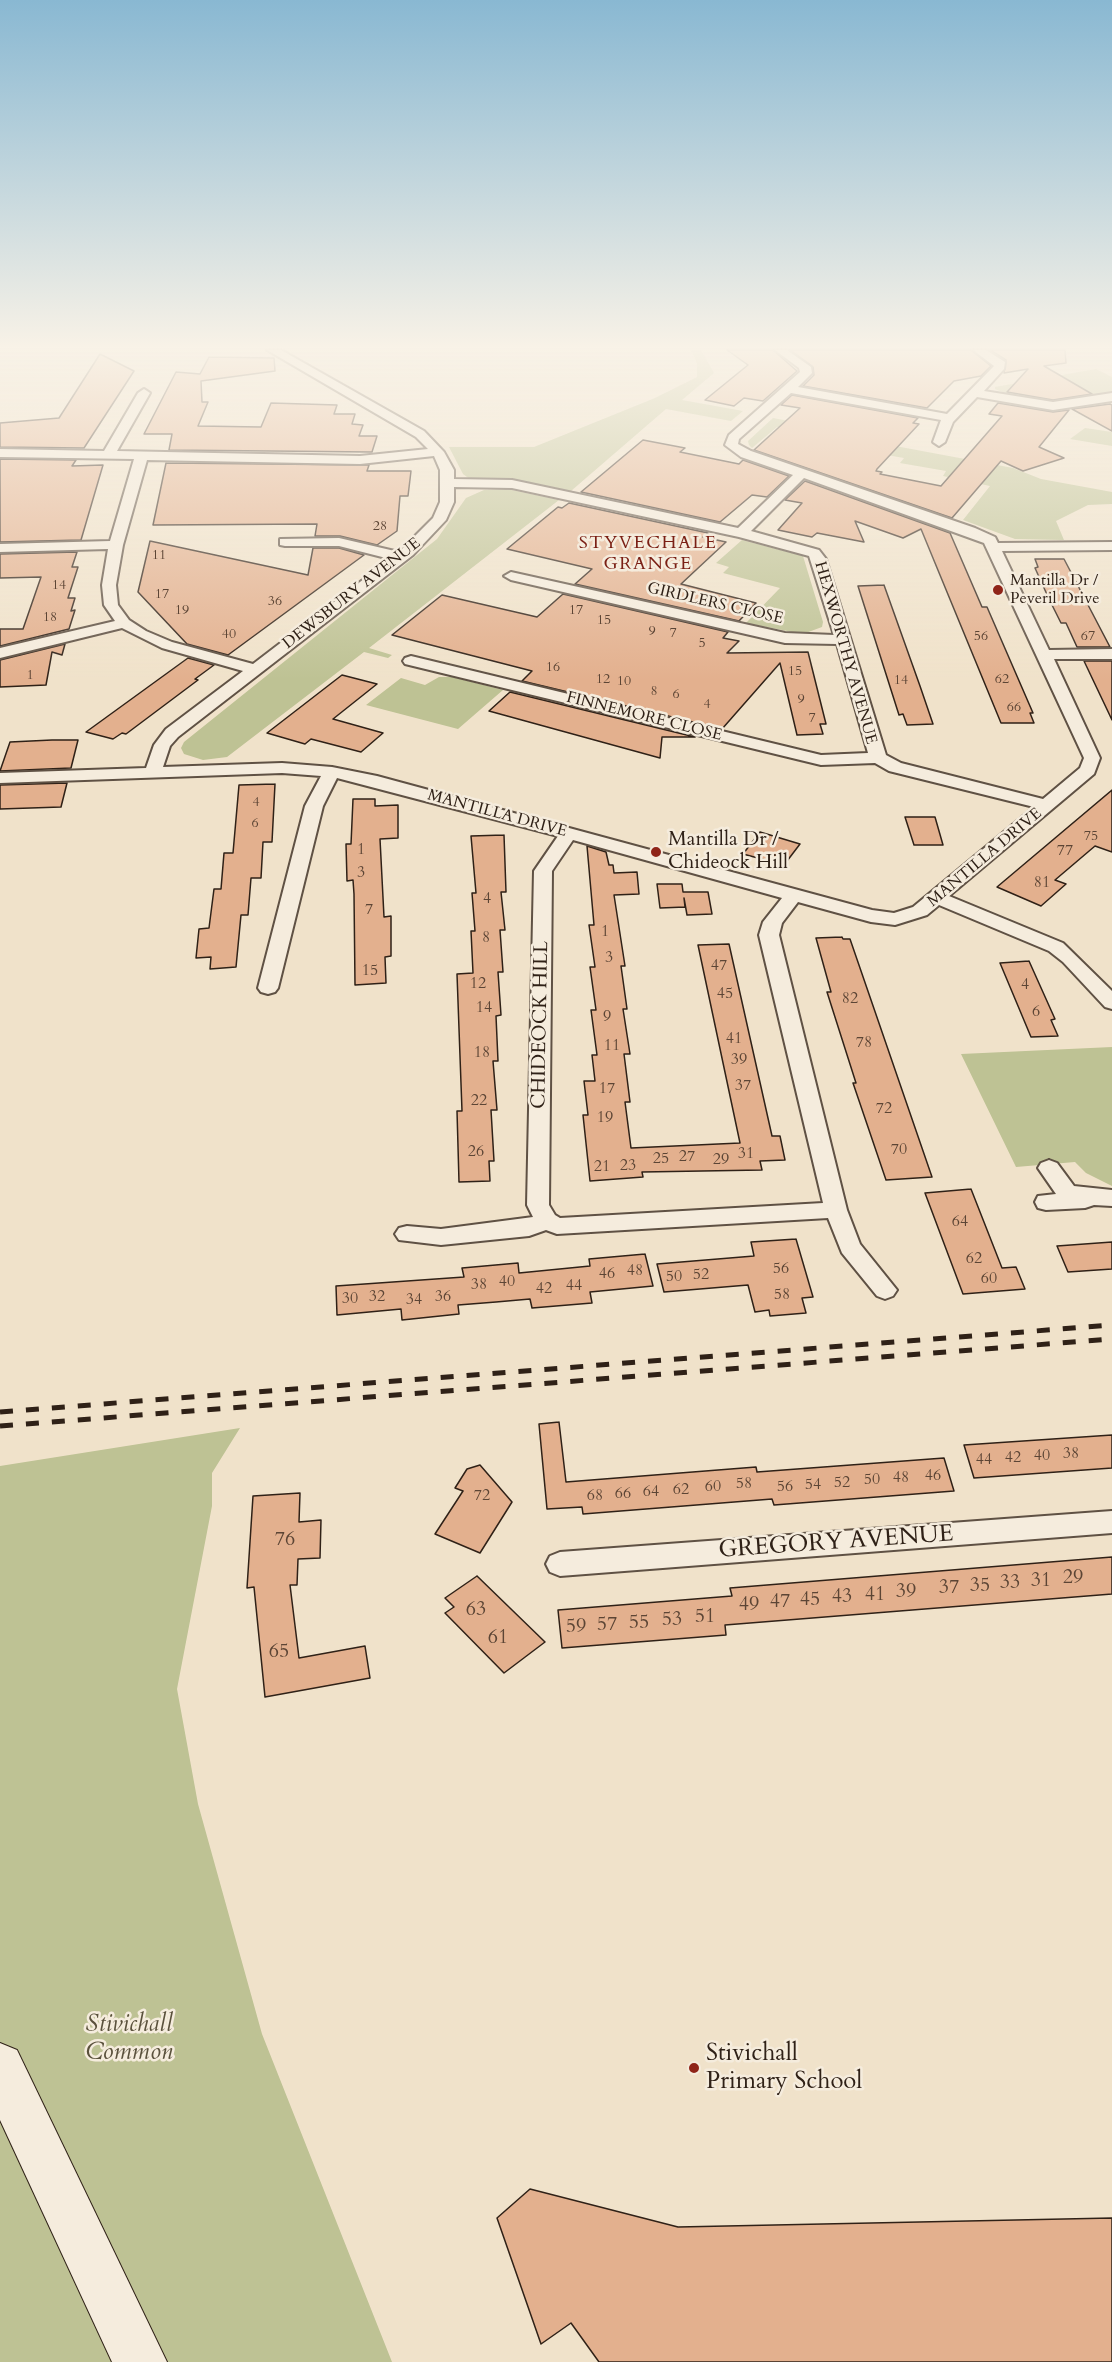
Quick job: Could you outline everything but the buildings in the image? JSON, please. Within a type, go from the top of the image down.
[{"type":"street","points":[[141,460],[116,545],[109,585],[111,605],[124,623],[141,634],[167,645],[255,669]]},
{"type":"street","name":"DEWSBURY AVENUE","points":[[153,773],[166,738],[424,538],[439,520],[447,502],[447,470],[442,460]]},
{"type":"street","points":[[763,460],[984,536],[994,547],[1042,655],[1092,758],[1112,758]]},
{"type":"street","points":[[741,533],[802,474]]},
{"type":"street","name":"HEXWORTHY AVENUE","points":[[448,483],[512,484],[741,533],[801,547],[816,554],[878,758],[895,767],[1048,805]]},
{"type":"street","points":[[279,543],[339,542],[402,557]]},
{"type":"street","points":[[0,548],[116,545]]},
{"type":"street","points":[[994,547],[1112,546]]},
{"type":"street","name":"GIRDLERS CLOSE","points":[[511,576],[785,638],[842,640]]},
{"type":"street","points":[[0,653],[124,623]]},
{"type":"street","points":[[1042,655],[1112,654]]},
{"type":"street","name":"FINNEMORE CLOSE","points":[[411,661],[821,759],[878,758]]},
{"type":"street","name":"MANTILLA DRIVE","points":[[0,778],[282,768],[332,772],[371,780],[794,895],[887,918],[909,916],[938,898],[1088,770],[1092,758]]},
{"type":"street","points":[[268,988],[314,806],[332,772]]},
{"type":"street","name":"CHIDEOCK HILL","points":[[547,1221],[541,1215],[538,1205],[543,871],[549,858],[568,834]]},
{"type":"street","points":[[794,895],[773,922],[769,935],[836,1210],[850,1247],[885,1290]]},
{"type":"street","points":[[938,898],[1056,947],[1070,958],[1112,1003]]},
{"type":"street","points":[[1049,1168],[1066,1191],[1078,1196],[1105,1199]]},
{"type":"street","points":[[1046,1202],[1105,1199]]},
{"type":"street","points":[[407,1234],[441,1237],[529,1228],[547,1221],[569,1226],[836,1210]]},
{"type":"street","name":"GREGORY AVENUE","points":[[560,1564],[1112,1522]]},
{"type":"street","points":[[0,2067],[140,2362]]},
{"type":"green space","points":[[456,460],[607,460],[571,491],[518,480],[480,480],[463,474]]},
{"type":"green space","points":[[902,460],[971,460],[1013,468],[1041,479],[1112,492],[1112,504],[1088,505],[1056,521],[1064,540],[1015,539],[963,520],[990,486],[943,476],[946,471],[900,463]]},
{"type":"green space","points":[[507,489],[559,500],[369,648],[392,655],[388,658],[364,652],[227,757],[203,760],[184,754],[181,748],[184,742],[437,539],[466,498],[484,490]]},
{"type":"green space","points":[[742,540],[803,556],[823,622],[822,627],[803,634],[746,623],[780,588],[723,573],[729,567],[716,563]]},
{"type":"green space","points":[[439,677],[452,677],[503,690],[458,729],[366,705],[401,678],[425,685]]},
{"type":"green space","points":[[1112,1047],[1112,1186],[1086,1173],[1075,1162],[1016,1167],[961,1054]]},
{"type":"green space","name":"Stivichall Common","points":[[240,1428],[212,1473],[212,1506],[177,1689],[198,1804],[262,2034],[392,2362],[0,2362],[0,1466]]},
{"type":"railway","points":[[0,1412],[1112,1325]]},
{"type":"railway","points":[[0,1426],[1112,1339]]},
{"type":"place","name":"Mantilla Dr / Peveril Drive","points":[[998,590]]},
{"type":"place","name":"Mantilla Dr / Chideock Hill","points":[[656,852]]},
{"type":"place","name":"Stivichall Primary School","points":[[694,2068]]},
{"type":"district","name":"STYVECHALE GRANGE","points":[[648,554]]}]
